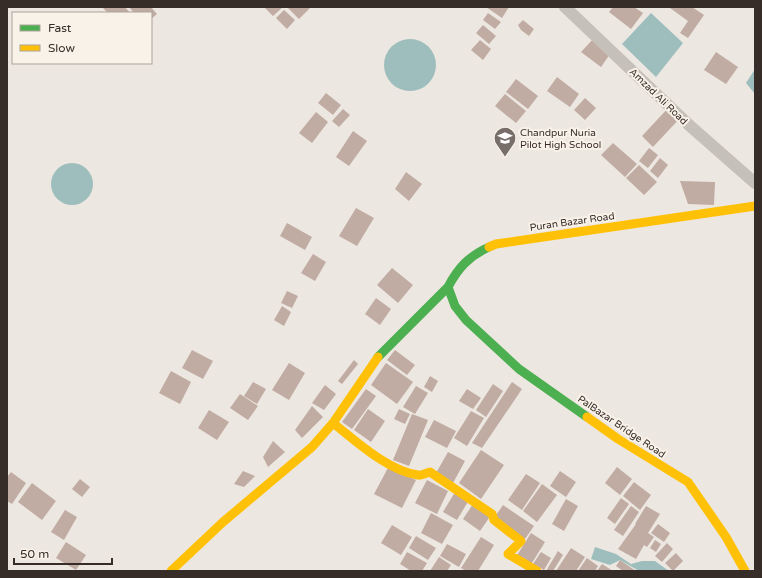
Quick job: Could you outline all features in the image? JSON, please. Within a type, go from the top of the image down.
[{"type":"main road","name":"Puran Bazar Road","points":[[171,571],[222,522],[312,447],[332,423],[380,355],[448,287],[464,262],[477,252],[496,244],[755,206]]},
{"type":"main road","name":"PalBazar Bridge Road","points":[[448,287],[455,306],[466,320],[519,369],[618,439],[688,482],[726,537],[745,570]]},
{"type":"main road","points":[[332,423],[379,458],[404,471],[420,476],[430,472],[492,514],[494,520],[522,541],[508,554],[537,571]]},
{"type":"street","name":"Amzad Ali Road","points":[[565,7],[689,125],[755,183]]},
{"type":"water","points":[[651,13],[683,43],[656,77],[622,44]]},
{"type":"water","points":[[410,39],[420,41],[428,47],[434,55],[436,65],[434,75],[428,83],[420,89],[410,91],[400,89],[392,83],[386,75],[384,65],[386,55],[392,47],[400,41]]},
{"type":"water","points":[[755,69],[755,94],[746,83]]},
{"type":"water","points":[[68,163],[76,163],[84,166],[90,172],[93,184],[90,196],[84,202],[76,205],[68,205],[60,202],[54,196],[51,188],[51,180],[54,172],[60,166]]},
{"type":"water","points":[[595,547],[616,554],[631,564],[642,561],[655,561],[669,571],[639,571],[620,560],[610,565],[591,559]]},
{"type":"building","points":[[102,7],[125,7],[129,12],[107,12]]},
{"type":"building","points":[[129,7],[151,7],[157,14],[152,18],[152,12],[133,12]]},
{"type":"building","points":[[264,7],[283,7],[273,16]]},
{"type":"building","points":[[287,7],[311,7],[299,19]]},
{"type":"building","points":[[486,7],[509,7],[502,18]]},
{"type":"building","points":[[613,7],[634,7],[643,13],[631,29],[609,12]]},
{"type":"building","points":[[692,7],[704,15],[688,38],[680,33],[688,21],[670,8]]},
{"type":"building","points":[[284,10],[295,20],[287,29],[276,18]]},
{"type":"building","points":[[488,13],[501,22],[495,29],[483,20]]},
{"type":"building","points":[[523,20],[534,29],[529,36],[521,30],[518,25]]},
{"type":"building","points":[[483,25],[496,36],[489,44],[476,33]]},
{"type":"building","points":[[594,38],[610,54],[601,67],[581,52]]},
{"type":"building","points":[[480,40],[491,49],[483,60],[471,50]]},
{"type":"building","points":[[716,52],[738,67],[726,84],[704,70]]},
{"type":"building","points":[[557,77],[579,94],[570,107],[547,91]]},
{"type":"building","points":[[516,79],[538,96],[528,109],[506,92]]},
{"type":"building","points":[[326,93],[341,105],[333,115],[318,103]]},
{"type":"building","points":[[505,94],[526,111],[516,123],[495,106]]},
{"type":"building","points":[[585,98],[596,108],[585,120],[574,110]]},
{"type":"building","points":[[670,106],[682,116],[653,147],[642,136]]},
{"type":"building","points":[[343,109],[350,115],[339,127],[332,121]]},
{"type":"building","points":[[316,112],[328,122],[312,143],[299,133]]},
{"type":"building","points":[[353,131],[367,141],[349,166],[336,157]]},
{"type":"building","points":[[613,143],[637,164],[625,177],[601,155]]},
{"type":"building","points":[[649,148],[658,155],[648,168],[639,161]]},
{"type":"building","points":[[660,158],[668,165],[658,178],[650,171]]},
{"type":"building","points":[[639,165],[657,182],[644,195],[626,178]]},
{"type":"building","points":[[406,172],[422,184],[409,201],[395,189]]},
{"type":"building","points":[[680,181],[715,182],[714,205],[688,204]]},
{"type":"building","points":[[356,208],[374,218],[357,246],[339,236]]},
{"type":"building","points":[[287,223],[312,237],[305,250],[280,236]]},
{"type":"building","points":[[313,254],[326,262],[315,281],[301,273]]},
{"type":"building","points":[[392,268],[413,285],[398,303],[377,285]]},
{"type":"building","points":[[287,291],[298,296],[292,308],[281,303]]},
{"type":"building","points":[[376,298],[391,309],[380,325],[365,314]]},
{"type":"building","points":[[282,306],[291,312],[284,326],[274,320]]},
{"type":"building","points":[[192,350],[213,361],[203,379],[182,368]]},
{"type":"building","points":[[395,350],[415,365],[407,375],[387,360]]},
{"type":"building","points":[[354,360],[358,364],[342,384],[338,381]]},
{"type":"building","points":[[289,363],[305,373],[289,400],[272,390]]},
{"type":"building","points":[[386,363],[413,382],[397,404],[371,385]]},
{"type":"building","points":[[171,371],[191,382],[180,404],[159,393]]},
{"type":"building","points":[[430,376],[438,381],[432,392],[424,387]]},
{"type":"building","points":[[253,382],[266,389],[257,404],[244,396]]},
{"type":"building","points":[[512,382],[522,389],[482,448],[472,443]]},
{"type":"building","points":[[493,384],[503,391],[486,417],[476,410]]},
{"type":"building","points":[[325,385],[336,394],[324,410],[312,403]]},
{"type":"building","points":[[416,386],[428,393],[415,414],[403,407]]},
{"type":"building","points":[[366,389],[376,396],[352,429],[342,422]]},
{"type":"building","points":[[467,389],[481,398],[473,409],[459,401]]},
{"type":"building","points":[[240,394],[258,406],[248,420],[230,408]]},
{"type":"building","points":[[312,406],[323,417],[302,438],[295,430]]},
{"type":"building","points":[[368,409],[385,421],[371,442],[354,430]]},
{"type":"building","points":[[399,409],[410,414],[405,424],[394,419]]},
{"type":"building","points":[[209,410],[229,422],[217,440],[198,428]]},
{"type":"building","points":[[471,411],[484,418],[467,446],[454,438]]},
{"type":"building","points":[[412,414],[428,420],[409,466],[393,460]]},
{"type":"building","points":[[434,420],[456,431],[447,448],[425,437]]},
{"type":"building","points":[[273,441],[285,452],[268,467],[263,457]]},
{"type":"building","points":[[481,450],[504,465],[481,499],[459,483]]},
{"type":"building","points":[[448,452],[465,461],[453,483],[436,473]]},
{"type":"building","points":[[389,466],[416,480],[402,508],[374,494]]},
{"type":"building","points":[[617,467],[632,479],[620,495],[605,483]]},
{"type":"building","points":[[243,471],[255,476],[244,487],[234,484]]},
{"type":"building","points":[[560,471],[576,482],[566,497],[550,486]]},
{"type":"building","points":[[11,472],[26,483],[12,504],[7,501],[7,477]]},
{"type":"building","points":[[526,474],[540,483],[522,510],[508,500]]},
{"type":"building","points":[[80,479],[90,487],[82,497],[72,489]]},
{"type":"building","points":[[427,480],[448,491],[437,514],[415,503]]},
{"type":"building","points":[[634,482],[651,495],[640,510],[623,496]]},
{"type":"building","points":[[32,483],[56,501],[42,520],[18,502]]},
{"type":"building","points":[[542,484],[557,495],[537,522],[523,511]]},
{"type":"building","points":[[455,492],[469,500],[457,520],[443,512]]},
{"type":"building","points":[[621,498],[629,504],[615,524],[607,518]]},
{"type":"building","points":[[566,499],[578,506],[564,531],[552,524]]},
{"type":"building","points":[[473,504],[491,515],[480,531],[463,519]]},
{"type":"building","points":[[503,505],[534,526],[525,539],[494,518]]},
{"type":"building","points":[[631,506],[639,512],[623,536],[614,530]]},
{"type":"building","points":[[646,506],[660,514],[648,533],[654,537],[647,547],[644,545],[636,559],[618,549],[636,524]]},
{"type":"building","points":[[65,510],[77,517],[64,540],[51,532]]},
{"type":"building","points":[[431,513],[453,525],[442,544],[421,533]]},
{"type":"building","points":[[658,524],[670,533],[664,542],[651,533]]},
{"type":"building","points":[[392,525],[412,537],[401,555],[381,543]]},
{"type":"building","points":[[531,533],[545,542],[530,566],[516,557]]},
{"type":"building","points":[[416,536],[436,548],[428,560],[409,548]]},
{"type":"building","points":[[481,537],[494,545],[478,571],[466,571],[461,568]]},
{"type":"building","points":[[655,540],[661,544],[656,552],[650,548]]},
{"type":"building","points":[[66,542],[86,555],[76,570],[56,558]]},
{"type":"building","points":[[667,543],[673,549],[662,562],[655,556]]},
{"type":"building","points":[[447,544],[466,554],[459,567],[440,556]]},
{"type":"building","points":[[571,548],[585,557],[576,571],[556,571]]},
{"type":"building","points":[[558,551],[563,555],[553,571],[546,571]]},
{"type":"building","points":[[407,552],[427,563],[422,571],[411,571],[400,564]]},
{"type":"building","points":[[541,552],[551,558],[544,570],[533,564]]},
{"type":"building","points":[[676,553],[683,561],[673,571],[665,563]]},
{"type":"building","points":[[439,557],[451,565],[447,571],[430,571]]},
{"type":"building","points":[[587,558],[598,566],[595,571],[578,571]]},
{"type":"building","points":[[620,560],[636,571],[623,571],[616,566]]},
{"type":"building","points":[[602,564],[613,571],[597,571]]},
{"type":"traffic: fast","points":[[489,247],[476,254],[465,263],[452,280],[448,287],[455,306],[466,320],[519,369],[587,417]]},
{"type":"traffic: fast","points":[[378,357],[448,287]]},
{"type":"traffic: slow","points":[[489,247],[496,244],[755,206]]},
{"type":"traffic: slow","points":[[171,571],[223,522],[312,447],[333,423],[378,357]]},
{"type":"traffic: slow","points":[[587,417],[618,439],[688,482],[726,537],[745,571]]},
{"type":"traffic: slow","points":[[333,423],[384,462],[395,468],[418,475],[430,472],[492,514],[494,520],[521,541],[508,554],[537,571]]},
{"type":"place","name":"Chandpur Nuria Pilot High School","points":[[505,158]]}]
